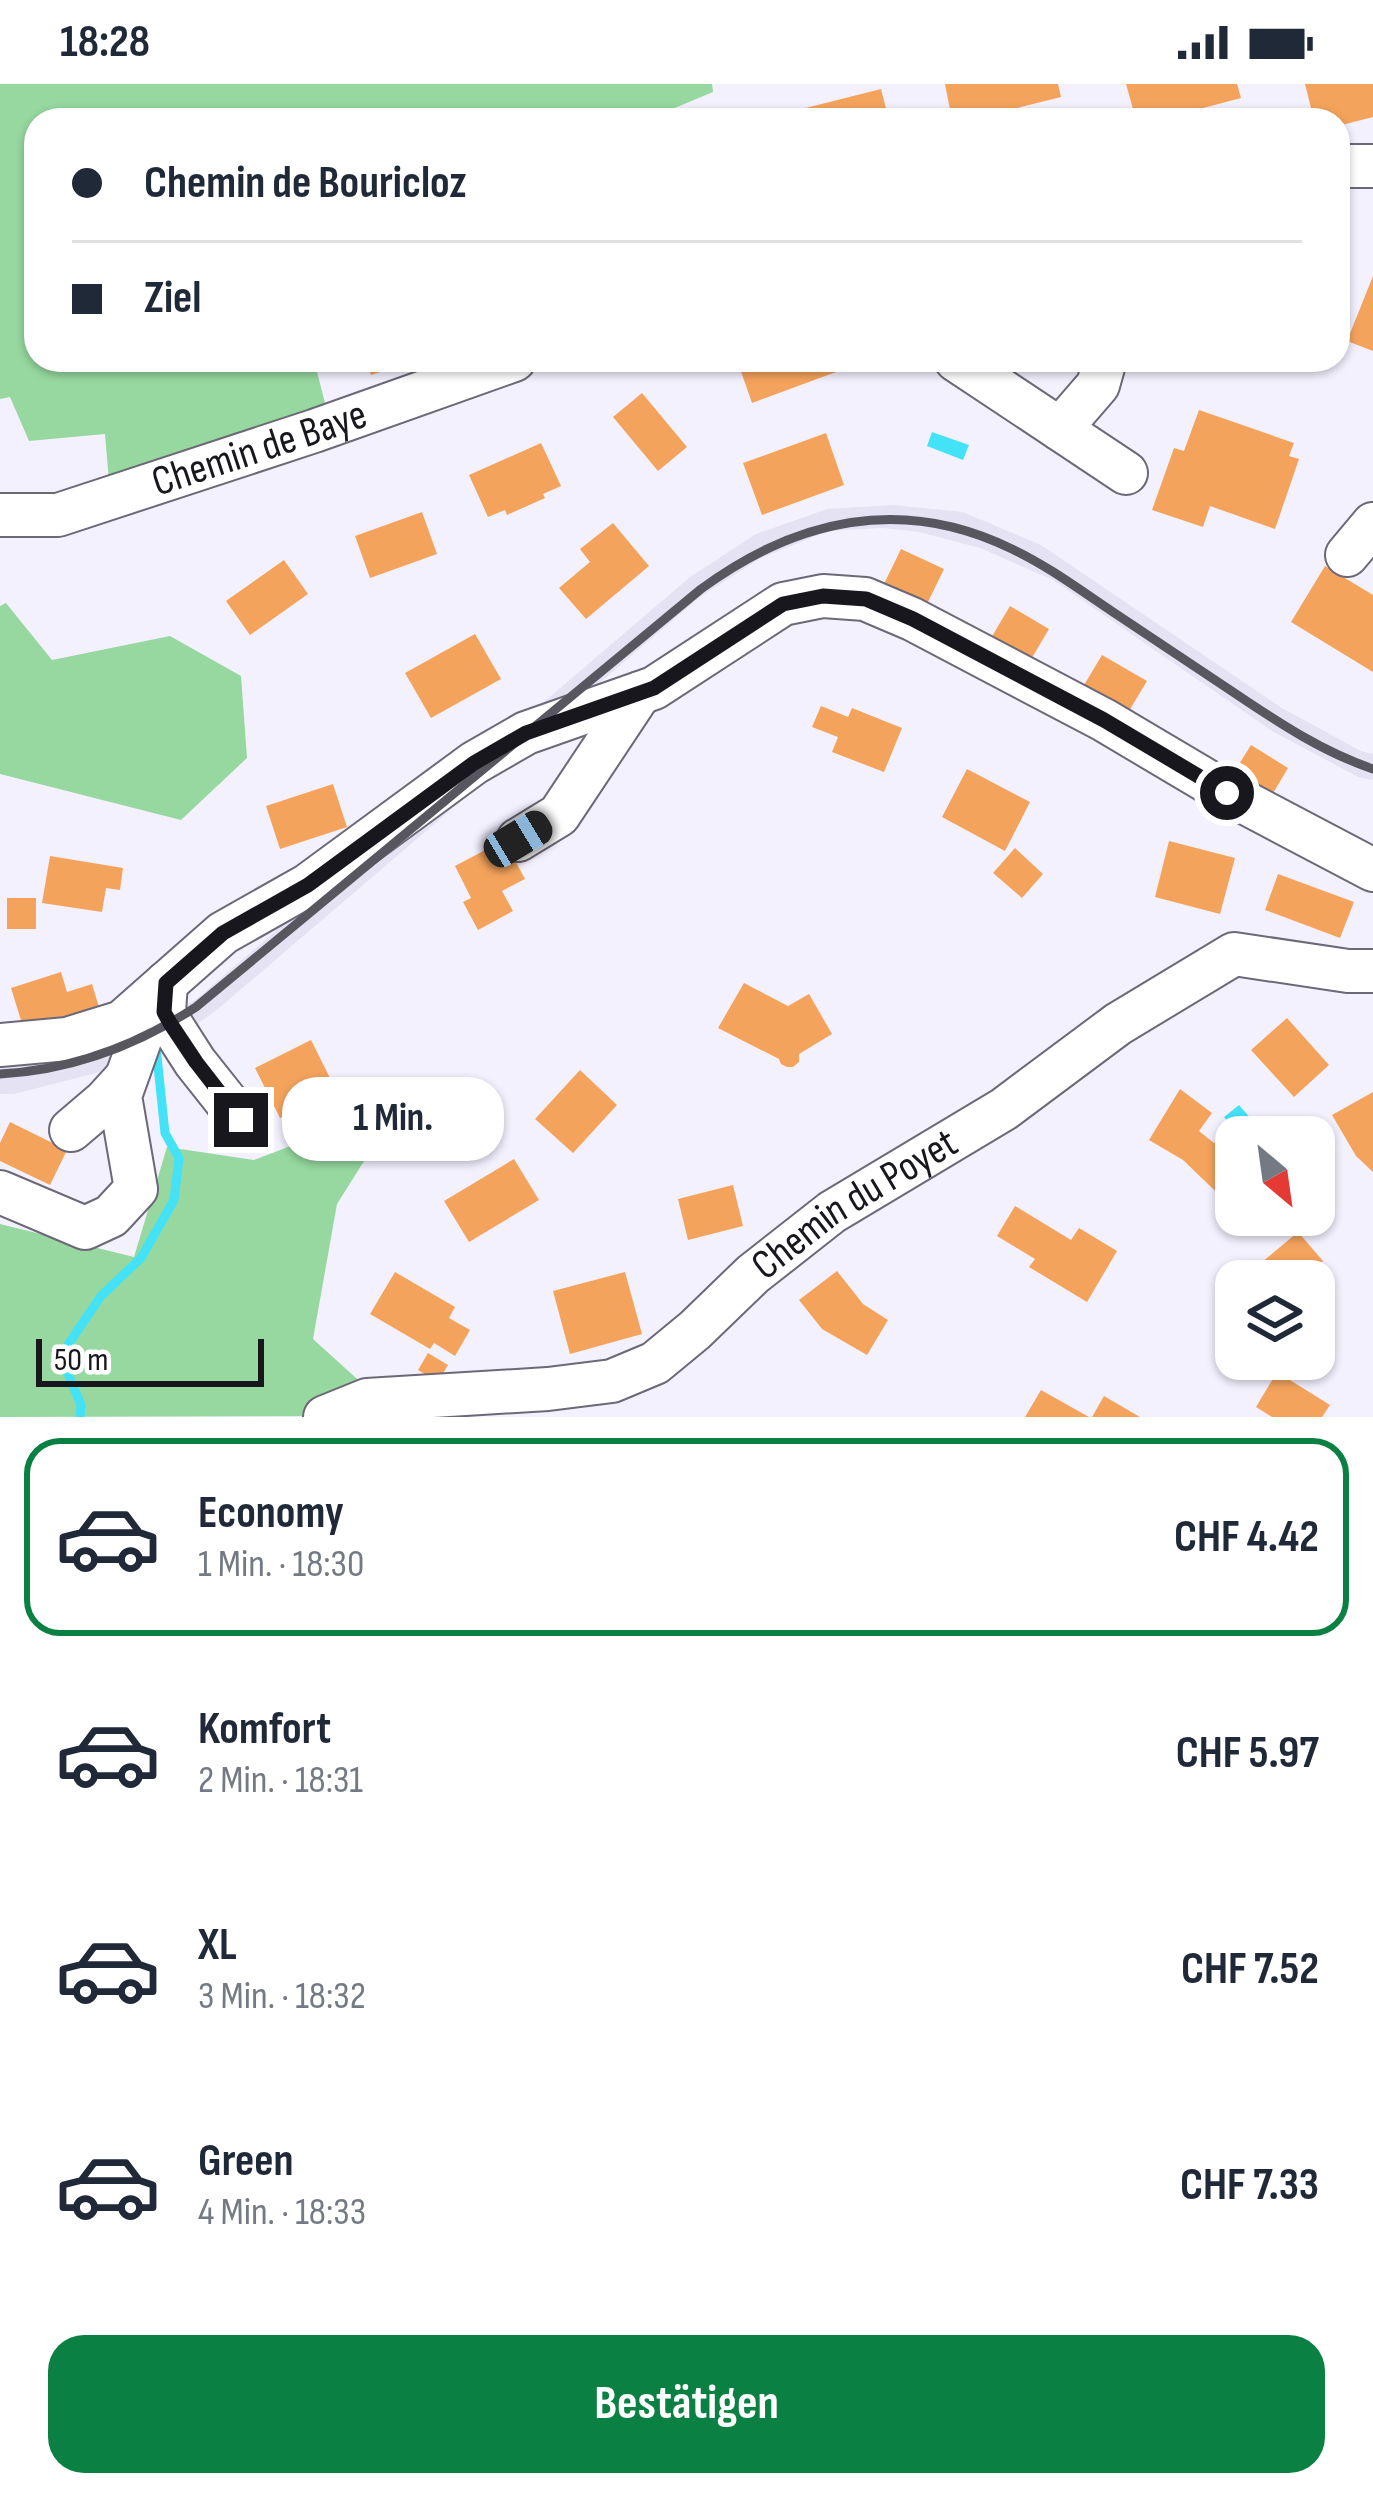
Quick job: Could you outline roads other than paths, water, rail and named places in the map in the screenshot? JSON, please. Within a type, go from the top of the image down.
[{"type":"street","name":"Chemin de Baye","points":[[0,515],[58,515],[480,372]]},
{"type":"street","points":[[974,372],[1126,472]]},
{"type":"street","points":[[1060,429],[1098,385],[1102,372]]},
{"type":"street","points":[[0,1045],[68,1040],[122,1022],[223,933],[308,885],[474,763],[526,733],[654,688],[783,604],[823,596],[866,599],[913,619],[1373,870]]},
{"type":"street","points":[[518,839],[559,815],[640,693]]},
{"type":"street","name":"Chemin du Poyet","points":[[325,1417],[367,1400],[612,1381],[655,1363],[772,1258],[832,1212],[1004,1109],[1118,1024],[1234,954],[1373,971]]},
{"type":"street","points":[[0,1192],[85,1228],[111,1216],[136,1190],[120,1096],[161,987]]},
{"type":"street","points":[[161,987],[170,1023],[241,1120]]},
{"type":"street","points":[[70,1130],[126,1078]]},
{"type":"water","points":[[932,432],[969,445],[963,460],[927,446]]},
{"type":"water","points":[[1239,1105],[1249,1116],[1225,1116]]},
{"type":"waterway","points":[[80,1417],[65,1349],[101,1296],[141,1258],[174,1200],[179,1158],[165,1133],[156,1047]]},
{"type":"railway","points":[[0,1074],[103,1054],[196,1007],[701,589],[737,565],[812,531],[890,519],[971,532],[1012,549],[1285,726],[1373,769]]}]
